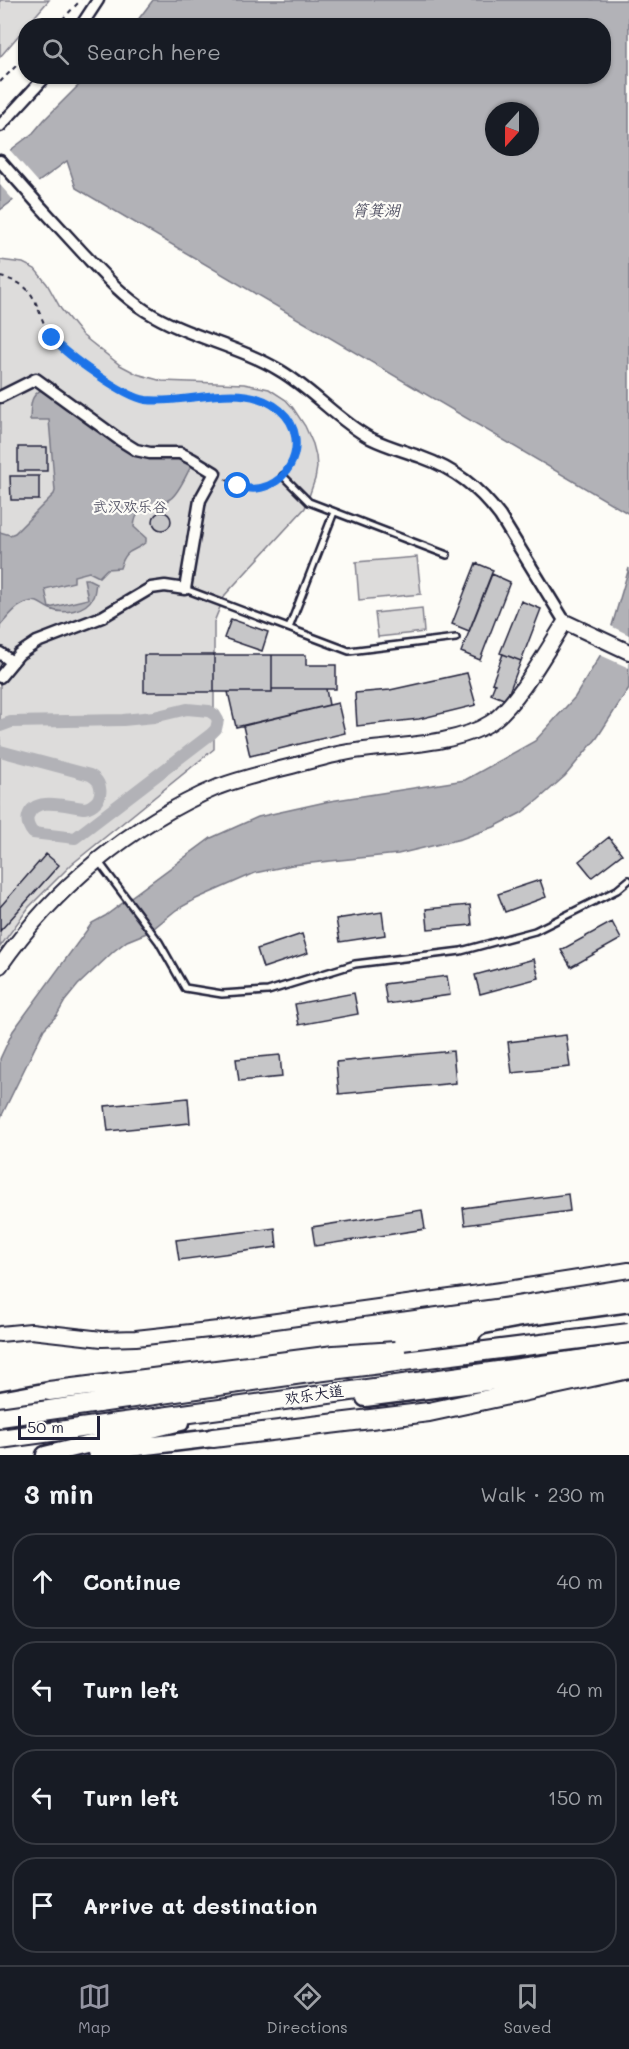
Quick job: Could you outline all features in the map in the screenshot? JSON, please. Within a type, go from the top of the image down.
[{"type":"highway","name":"欢乐大道","points":[[0,1417],[316,1372],[629,1332]]},
{"type":"highway","points":[[49,1391],[334,1355],[589,1338]]},
{"type":"highway","name":"欢乐大道","points":[[0,1439],[629,1353]]},
{"type":"highway","points":[[213,1438],[429,1412],[629,1370]]},
{"type":"main road","name":"欢乐大道","points":[[0,1417],[70,1411],[329,1378],[519,1337],[629,1322]]},
{"type":"main road","name":"欢乐大道","points":[[45,1455],[174,1423],[629,1364]]},
{"type":"main road","points":[[0,1400],[49,1391]]},
{"type":"main road","points":[[65,1455],[213,1438]]},
{"type":"street","points":[[87,18],[99,0]]},
{"type":"street","points":[[0,126],[39,84]]},
{"type":"street","points":[[0,161],[50,218],[122,293],[148,312],[182,329],[267,363],[291,377],[367,436],[438,464],[467,480],[500,516],[566,622],[629,652]]},
{"type":"street","points":[[0,397],[36,378],[136,450],[150,453],[180,453],[215,473],[200,500],[185,589],[165,586],[151,588],[102,617],[37,642],[23,651],[0,677]]},
{"type":"street","points":[[0,966],[43,913],[98,861],[113,848],[175,808],[219,787],[250,776],[336,754],[452,738],[478,730],[497,717],[512,702],[566,622]]},
{"type":"street","points":[[0,653],[12,662]]},
{"type":"street","points":[[0,1334],[31,1331],[102,1339],[136,1338],[230,1328],[629,1270]]},
{"type":"lane","points":[[283,476],[309,502],[447,555]]},
{"type":"lane","points":[[289,628],[334,512]]},
{"type":"lane","points":[[185,589],[349,651],[456,638]]},
{"type":"lane","points":[[98,861],[159,942],[185,988],[222,994],[268,991],[355,964],[461,951],[535,931],[617,890],[629,880]]},
{"type":"path","points":[[64,18],[81,0]]},
{"type":"path","points":[[0,82],[18,64]]},
{"type":"path","points":[[0,277],[19,283],[28,290],[52,338],[61,347],[107,381],[135,397],[150,400],[238,395],[261,400],[276,408],[291,422],[296,441],[293,459],[283,476],[269,485],[253,489],[238,486],[215,473]]},
{"type":"green space","points":[[0,0],[49,0],[34,18],[18,18],[18,36],[0,57]]},
{"type":"green space","name":"武汉欢乐谷","points":[[0,260],[23,263],[35,269],[47,284],[61,309],[82,335],[120,365],[137,374],[162,381],[244,384],[269,389],[286,400],[305,426],[313,444],[317,467],[305,508],[225,595],[214,622],[214,749],[72,864],[29,907],[0,947]]},
{"type":"green space","points":[[417,557],[421,594],[359,600],[356,562]]},
{"type":"green space","points":[[422,608],[424,632],[378,637],[375,613]]},
{"type":"water","name":"筲箕湖","points":[[153,0],[629,0],[629,514],[76,188],[67,161],[0,210],[0,158],[33,133],[80,84],[611,84],[611,18],[139,18]]},
{"type":"water","points":[[41,390],[118,445],[137,455],[153,459],[178,458],[191,466],[170,499],[147,507],[138,513],[134,527],[146,538],[146,542],[125,556],[120,568],[107,569],[99,577],[89,572],[74,576],[74,582],[45,589],[49,608],[88,599],[84,579],[88,579],[96,583],[90,602],[80,609],[61,612],[55,611],[32,601],[16,609],[0,626],[0,532],[10,535],[15,533],[55,491],[49,420],[30,420],[34,396]]},
{"type":"water","points":[[629,568],[629,688],[597,738],[565,776],[538,800],[521,813],[494,827],[461,839],[398,854],[292,865],[255,873],[176,910],[149,932],[127,941],[78,985],[44,1029],[0,1119],[0,1059],[13,1031],[92,923],[105,916],[211,838],[258,817],[330,801],[465,780],[535,741],[575,697],[606,646]]},
{"type":"pier","points":[[8,148],[40,184],[15,202],[0,185],[0,154]]},
{"type":"pier","points":[[609,625],[629,635],[629,668],[598,654]]},
{"type":"building","points":[[18,447],[47,447],[47,471],[18,471]]},
{"type":"building","points":[[10,476],[39,476],[39,500],[11,500]]},
{"type":"building","points":[[158,512],[166,512],[171,517],[169,528],[158,530],[153,525],[153,517]]},
{"type":"building","points":[[476,563],[493,570],[469,631],[452,624]]},
{"type":"building","points":[[492,574],[510,582],[480,660],[461,652]]},
{"type":"building","points":[[521,601],[541,609],[521,661],[500,653]]},
{"type":"building","points":[[231,619],[268,632],[262,651],[224,638]]},
{"type":"building","points":[[503,654],[521,661],[506,700],[491,694],[495,684],[492,683]]},
{"type":"building","points":[[144,655],[214,655],[214,692],[144,692]]},
{"type":"building","points":[[214,655],[272,655],[272,692],[214,692]]},
{"type":"building","points":[[272,655],[306,655],[306,665],[336,665],[336,689],[272,689]]},
{"type":"building","points":[[467,673],[476,705],[419,719],[357,726],[355,693],[390,690]]},
{"type":"building","points":[[272,689],[326,689],[329,705],[236,727],[228,692],[272,692]]},
{"type":"building","points":[[338,703],[345,733],[250,756],[243,726]]},
{"type":"building","points":[[609,837],[622,854],[592,877],[579,861]]},
{"type":"building","points":[[46,854],[59,865],[0,931],[0,907]]},
{"type":"building","points":[[540,880],[546,897],[505,912],[498,894]]},
{"type":"building","points":[[470,905],[472,925],[428,929],[426,909]]},
{"type":"building","points":[[382,912],[385,935],[340,942],[336,919]]},
{"type":"building","points":[[612,922],[621,939],[571,967],[561,950]]},
{"type":"building","points":[[302,934],[308,953],[263,968],[257,949]]},
{"type":"building","points":[[534,959],[539,978],[480,994],[475,975]]},
{"type":"building","points":[[447,976],[450,995],[387,1004],[384,984]]},
{"type":"building","points":[[354,993],[358,1014],[299,1025],[295,1004]]},
{"type":"building","points":[[566,1035],[570,1067],[512,1073],[508,1042]]},
{"type":"building","points":[[453,1051],[456,1083],[339,1094],[336,1062]]},
{"type":"building","points":[[280,1055],[282,1077],[239,1081],[236,1059]]},
{"type":"building","points":[[188,1098],[190,1123],[108,1131],[105,1106]]},
{"type":"building","points":[[568,1194],[570,1211],[465,1225],[463,1208]]},
{"type":"building","points":[[422,1210],[425,1229],[315,1246],[312,1227]]},
{"type":"building","points":[[275,1228],[277,1247],[179,1260],[176,1240]]},
{"type":"waterway","points":[[0,726],[11,722],[123,720],[154,717],[187,709],[209,711],[218,720],[216,729],[211,734],[75,838],[33,833],[28,825],[28,816],[37,806],[44,804],[85,808],[91,806],[99,798],[100,793],[95,779],[90,775],[0,751]]},
{"type":"route","points":[[52,338],[107,381],[135,397],[150,400],[238,395],[261,400],[281,412],[291,422],[296,435],[296,451],[290,466],[283,476],[272,484],[258,489],[238,486]]}]
